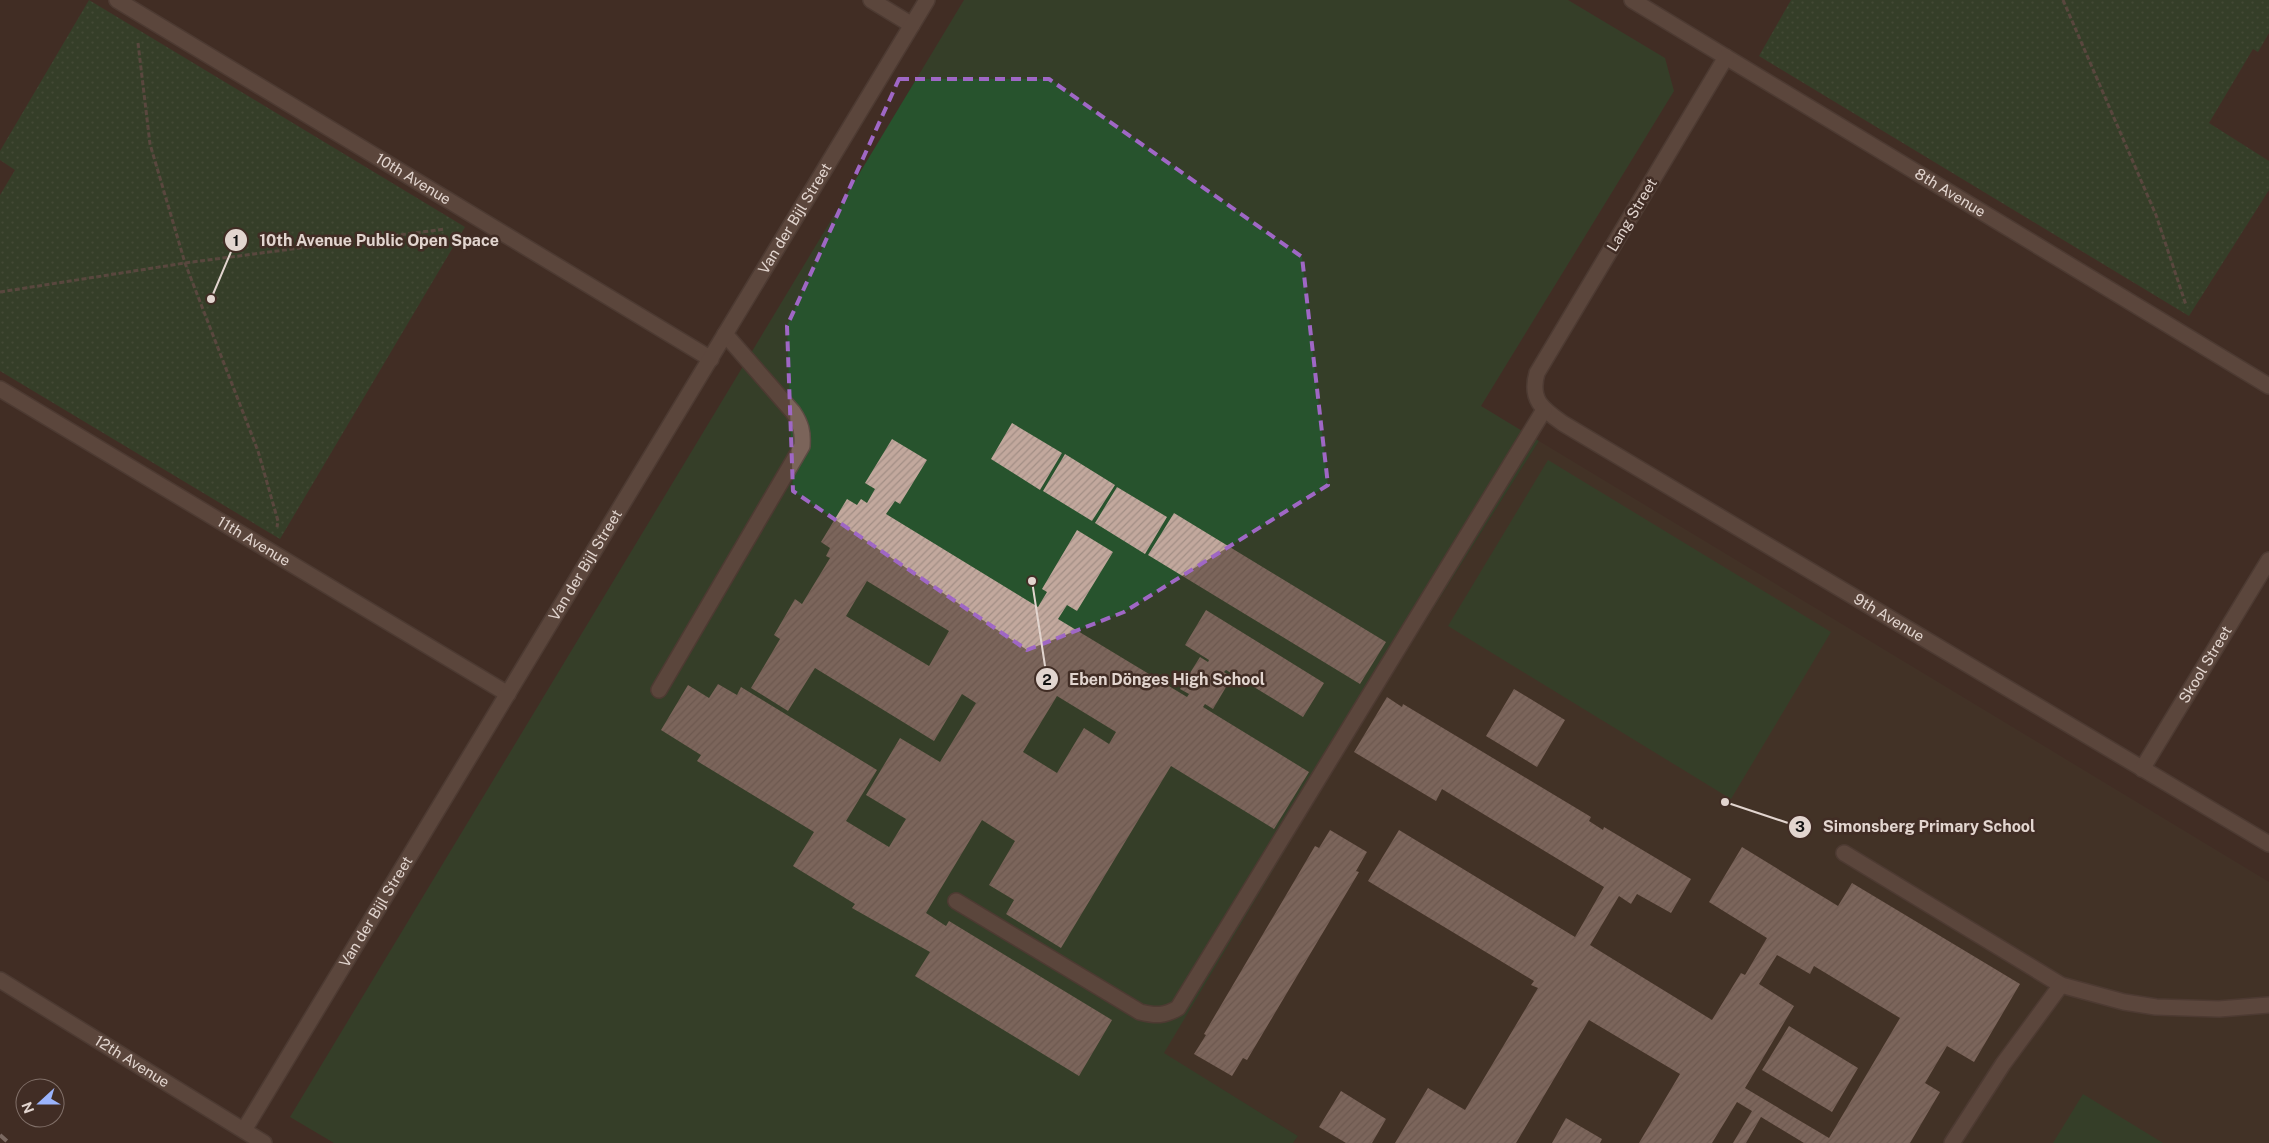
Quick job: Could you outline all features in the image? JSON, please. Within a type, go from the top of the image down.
[{"type":"street","name":"10th Avenue","points":[[117,0],[711,358]]},
{"type":"street","points":[[871,0],[912,25]]},
{"type":"street","name":"Van der Bijl Street","points":[[244,1130],[928,0]]},
{"type":"street","name":"8th Avenue","points":[[1632,0],[2269,386]]},
{"type":"street","name":"Lang Street","points":[[1544,410],[1534,389],[1538,373],[1726,57]]},
{"type":"street","points":[[659,690],[802,446],[801,429],[794,412],[725,334]]},
{"type":"street","name":"11th Avenue","points":[[0,389],[508,694]]},
{"type":"street","points":[[956,901],[1140,1012],[1157,1016],[1167,1014],[1178,1008],[1544,410]]},
{"type":"street","name":"9th Avenue","points":[[1544,410],[2269,844]]},
{"type":"street","name":"Skool Street","points":[[2142,769],[2269,560]]},
{"type":"street","points":[[1844,853],[2061,986],[2124,1002],[2156,1007],[2219,1009],[2269,1004]]},
{"type":"street","name":"12th Avenue","points":[[0,980],[264,1143]]},
{"type":"street","points":[[1952,1143],[2003,1064],[2061,986]]},
{"type":"path","points":[[2063,0],[2156,215],[2199,343]]},
{"type":"path","points":[[146,18],[137,36],[150,144],[185,263],[258,451],[278,521],[270,551]]},
{"type":"path","points":[[0,292],[185,263],[453,228],[471,214]]},
{"type":"highlighted area","points":[[899,79],[1049,79],[1302,257],[1328,485],[1124,612],[1027,650],[793,491],[787,326]]},
{"type":"shaded area","points":[[1539,441],[2269,882],[2269,1143],[1293,1143],[1298,1136],[1163,1053],[1362,721]]},
{"type":"green space","points":[[89,0],[465,227],[280,539],[0,371],[0,195],[15,170],[0,160],[0,151]]},
{"type":"green space","points":[[964,0],[1568,0],[1665,58],[1674,91],[1481,406],[1539,441],[1362,721],[1164,1053],[1298,1136],[1293,1143],[334,1143],[290,1117]]},
{"type":"green space","points":[[1791,0],[2269,0],[2269,33],[2258,52],[2253,49],[2209,123],[2269,161],[2269,190],[2189,316],[1759,56]]},
{"type":"green space","points":[[1548,460],[1831,632],[1731,799],[1448,626]]},
{"type":"green space","points":[[2083,1094],[2163,1143],[2053,1143]]},
{"type":"building","points":[[1012,423],[1062,453],[1040,490],[991,459]]},
{"type":"building","points":[[892,439],[927,460],[900,504],[895,501],[886,514],[1038,607],[1047,592],[1042,589],[1077,530],[1113,552],[1077,611],[1067,605],[1058,619],[1187,697],[1189,694],[1180,689],[1200,657],[1208,662],[1209,660],[1185,645],[1206,610],[1324,683],[1303,717],[1226,670],[1224,672],[1232,677],[1213,709],[1205,704],[1203,707],[1309,772],[1274,829],[1171,766],[1061,948],[1006,914],[1014,900],[989,885],[1015,841],[982,820],[926,913],[946,926],[949,921],[1112,1020],[1079,1076],[915,976],[930,952],[852,908],[855,904],[793,866],[814,832],[697,761],[701,755],[661,730],[688,685],[709,698],[718,684],[737,695],[741,687],[877,770],[846,821],[889,847],[906,819],[866,795],[900,738],[940,762],[976,703],[962,694],[934,741],[815,668],[788,711],[751,688],[780,639],[774,635],[795,599],[802,604],[830,558],[826,556],[830,548],[821,542],[847,499],[857,505],[861,499],[867,503],[875,489],[865,483]],"holes":[[[867,581],[949,631],[929,666],[846,616]],[[1057,696],[1116,732],[1109,744],[1084,728],[1057,773],[1023,752]]]},
{"type":"building","points":[[1065,454],[1115,485],[1092,521],[1043,491]]},
{"type":"building","points":[[1117,487],[1167,517],[1145,554],[1095,523]]},
{"type":"building","points":[[1174,513],[1386,642],[1360,684],[1148,555]]},
{"type":"building","points":[[1514,689],[1565,720],[1537,767],[1486,736]]},
{"type":"building","points":[[1387,697],[1402,707],[1403,704],[1591,817],[1589,821],[1603,830],[1604,827],[1691,879],[1671,913],[1637,894],[1631,904],[1619,896],[1590,945],[1712,1020],[1741,973],[1745,975],[1767,938],[1709,902],[1742,847],[1838,906],[1852,883],[2020,984],[1974,1062],[1947,1046],[1925,1083],[1940,1092],[1910,1143],[1804,1143],[1761,1117],[1746,1143],[1733,1143],[1752,1111],[1737,1102],[1712,1143],[1639,1143],[1680,1074],[1589,1020],[1516,1143],[1395,1143],[1428,1088],[1465,1110],[1538,988],[1531,985],[1534,981],[1368,881],[1399,830],[1575,937],[1604,887],[1442,789],[1436,801],[1354,752]],"holes":[[[1777,955],[1810,974],[1814,966],[1900,1018],[1829,1138],[1745,1088],[1794,1006],[1759,984]]]},
{"type":"building","points":[[1330,830],[1367,852],[1356,871],[1359,872],[1247,1060],[1243,1058],[1232,1076],[1194,1054],[1315,846],[1319,848]]},
{"type":"building","points":[[1789,1026],[1858,1068],[1832,1112],[1762,1070]]},
{"type":"building","points":[[1341,1091],[1386,1119],[1372,1143],[1346,1143],[1319,1127]]},
{"type":"building","points":[[1566,1118],[1602,1139],[1600,1143],[1552,1143]]},
{"type":"railway","points":[[0,1135],[9,1143]]},
{"type":"place","name":"10th Avenue Public Open Space","points":[[211,299]]},
{"type":"place","name":"Eben Dönges High School","points":[[1032,581]]},
{"type":"place","name":"Simonsberg Primary School","points":[[1725,802]]}]
